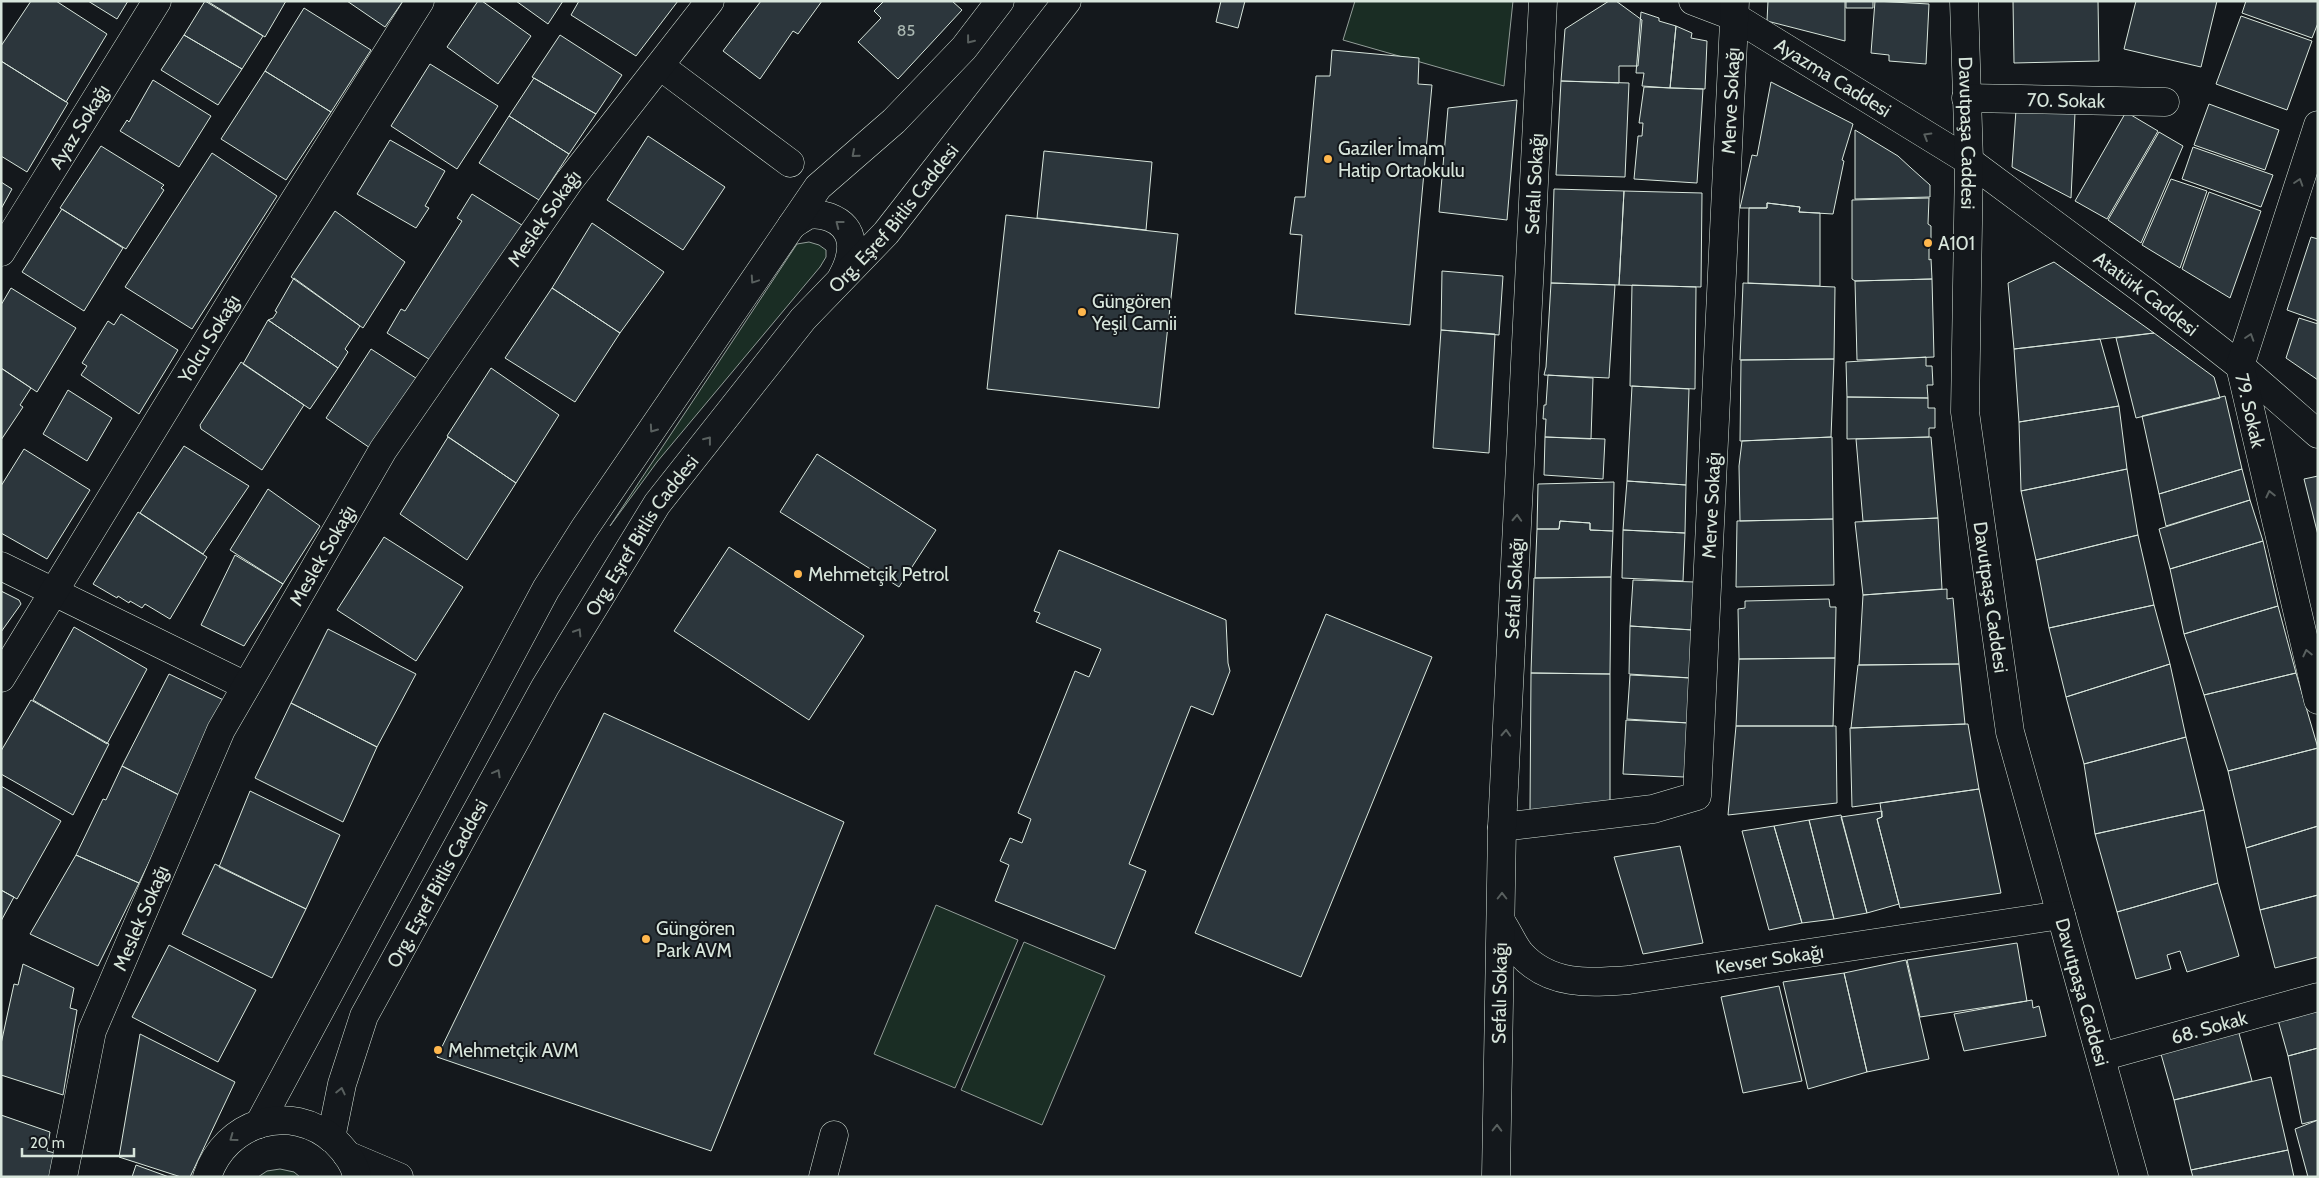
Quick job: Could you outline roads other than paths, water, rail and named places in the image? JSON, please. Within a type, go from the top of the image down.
[{"type":"street","name":"Ayaz Sokağı","points":[[1,252],[157,1]]},
{"type":"street","name":"Yolcu Sokağı","points":[[1,678],[245,279],[420,1]]},
{"type":"street","name":"Meslek Sokağı","points":[[63,1177],[92,1031],[221,730],[383,450],[570,180],[710,1]]},
{"type":"street","points":[[259,1124],[546,589],[584,529],[818,187],[894,121],[964,48],[1000,1]]},
{"type":"street","name":"Org. Eşref Bitlis Caddesi","points":[[345,1157],[342,1084],[364,1016],[545,687],[657,504],[803,319],[886,233],[1067,1]]},
{"type":"street","name":"Sefalı Sokağı","points":[[1496,1177],[1502,923],[1502,826],[1543,1]]},
{"type":"street","name":"Ayazma Caddesi","points":[[1693,1],[1735,9],[1969,161]]},
{"type":"street","name":"Davutpaşa Caddesi","points":[[1964,1],[1969,161],[1965,412],[2010,732],[2134,1177]]},
{"type":"street","name":"Merve Sokağı","points":[[1502,826],[1653,809],[1697,796],[1708,530],[1735,9]]},
{"type":"street","points":[[660,66],[790,163]]},
{"type":"street","name":"70. Sokak","points":[[1966,98],[2165,102]]},
{"type":"street","name":"79. Sokak","points":[[2318,125],[2240,366],[2318,700]]},
{"type":"street","name":"Atatürk Caddesi","points":[[1969,161],[2240,366],[2318,434]]},
{"type":"street","points":[[792,225],[810,215],[824,216],[836,220],[846,230],[852,244],[850,263],[838,282]]},
{"type":"street","points":[[1,566],[55,590],[246,686]]},
{"type":"street","name":"Kevser Sokağı","points":[[1502,923],[1520,953],[1547,975],[1585,983],[1629,980],[2061,915]]},
{"type":"street","name":"68. Sokak","points":[[2101,1057],[2318,997]]},
{"type":"street","points":[[207,1177],[212,1161],[228,1141],[250,1126],[275,1120],[301,1122],[324,1133],[345,1157],[399,1177]]},
{"type":"street","points":[[823,1177],[834,1135]]},
{"type":"place","name":"Gaziler İmam Hatip Ortaokulu","points":[[1328,159]]},
{"type":"place","name":"A101","points":[[1928,243]]},
{"type":"place","name":"Güngören Yeşil Camii","points":[[1082,312]]},
{"type":"place","name":"Mehmetçik Petrol","points":[[798,574]]},
{"type":"place","name":"Güngören Park AVM","points":[[646,939]]},
{"type":"place","name":"Mehmetçik AVM","points":[[438,1050]]}]
